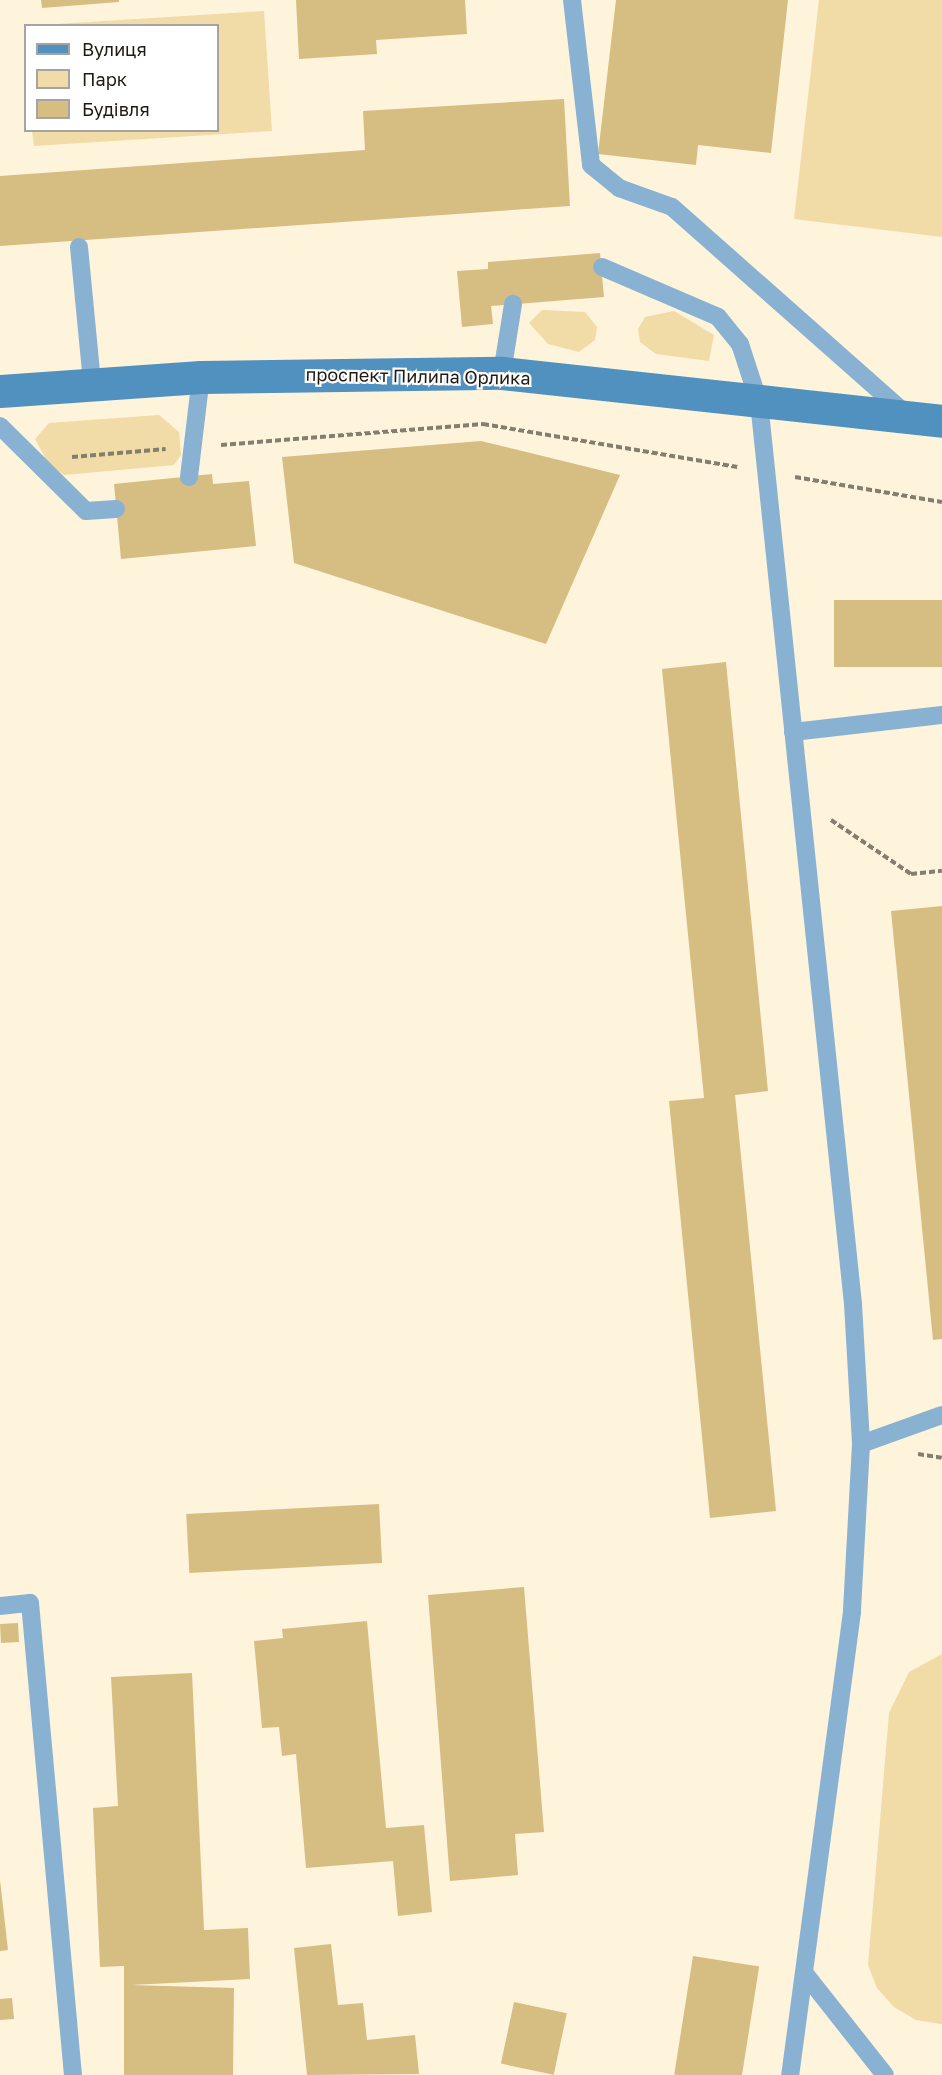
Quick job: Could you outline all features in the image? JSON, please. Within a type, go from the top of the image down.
[{"type":"main road","name":"проспект Пилипа Орлика","points":[[0,392],[92,383],[201,377],[502,373],[927,420]]},
{"type":"lane","points":[[572,0],[591,165],[619,188],[672,207],[927,420]]},
{"type":"lane","points":[[79,247],[92,383]]},
{"type":"lane","points":[[602,267],[718,317],[740,344],[759,402],[853,1304],[861,1444],[852,1612],[806,1975],[790,2075]]},
{"type":"lane","points":[[502,373],[513,304]]},
{"type":"lane","points":[[189,477],[201,377]]},
{"type":"lane","points":[[0,426],[86,511],[116,509]]},
{"type":"lane","points":[[793,732],[942,715]]},
{"type":"lane","points":[[861,1444],[942,1414]]},
{"type":"lane","points":[[0,1606],[30,1603],[73,2075]]},
{"type":"lane","points":[[806,1975],[885,2075]]},
{"type":"path","points":[[32,460],[483,424],[942,502]]},
{"type":"path","points":[[800,800],[911,874],[942,872]]},
{"type":"green space","points":[[819,0],[942,0],[942,237],[794,219]]},
{"type":"green space","points":[[264,11],[272,131],[34,146],[32,132],[219,132],[219,24],[57,24]]},
{"type":"green space","points":[[542,310],[585,312],[597,327],[595,340],[579,352],[548,344],[529,323]]},
{"type":"green space","points":[[674,311],[714,335],[709,361],[656,354],[640,342],[638,329],[645,317]]},
{"type":"green space","points":[[159,415],[179,432],[181,455],[174,465],[64,475],[48,463],[35,439],[49,423]]},
{"type":"green space","points":[[942,1654],[941,2024],[916,2020],[894,2007],[877,1988],[868,1965],[889,1713],[909,1672]]},
{"type":"building","points":[[41,0],[119,0],[119,2],[42,8]]},
{"type":"building","points":[[296,0],[465,0],[467,34],[376,40],[377,54],[299,59]]},
{"type":"building","points":[[616,0],[788,0],[771,153],[698,145],[696,165],[598,154]]},
{"type":"building","points":[[564,99],[570,206],[0,246],[0,176],[365,150],[363,111]]},
{"type":"building","points":[[600,253],[604,297],[491,306],[493,324],[462,327],[457,271],[488,269],[488,262]]},
{"type":"building","points":[[481,441],[620,475],[546,644],[294,563],[282,457]]},
{"type":"building","points":[[212,474],[213,484],[249,481],[256,546],[121,559],[114,484]]},
{"type":"building","points":[[834,600],[942,600],[942,667],[834,667]]},
{"type":"building","points":[[726,662],[768,1091],[735,1095],[776,1511],[710,1518],[669,1101],[704,1098],[662,669]]},
{"type":"building","points":[[942,906],[942,1339],[933,1340],[891,911]]},
{"type":"building","points":[[379,1504],[382,1563],[189,1573],[186,1514]]},
{"type":"building","points":[[524,1587],[544,1832],[515,1834],[518,1875],[450,1881],[428,1595]]},
{"type":"building","points":[[367,1621],[386,1828],[424,1825],[432,1912],[398,1916],[393,1861],[306,1868],[296,1754],[282,1756],[279,1727],[262,1728],[254,1641],[283,1638],[282,1629]]},
{"type":"building","points":[[18,1623],[19,1642],[1,1643],[0,1624]]},
{"type":"building","points":[[192,1673],[204,1930],[248,1928],[250,1979],[131,1985],[234,1988],[233,2075],[124,2075],[124,1966],[100,1967],[93,1808],[118,1806],[111,1677]]},
{"type":"building","points":[[0,1880],[8,1950],[0,1951]]},
{"type":"building","points":[[331,1944],[338,2005],[363,2003],[367,2040],[415,2035],[419,2074],[307,2075],[294,1948]]},
{"type":"building","points":[[693,1956],[759,1966],[742,2075],[674,2075]]},
{"type":"building","points":[[12,1998],[14,2019],[0,2020],[0,1999]]},
{"type":"building","points":[[514,2002],[567,2013],[554,2075],[501,2064]]}]
